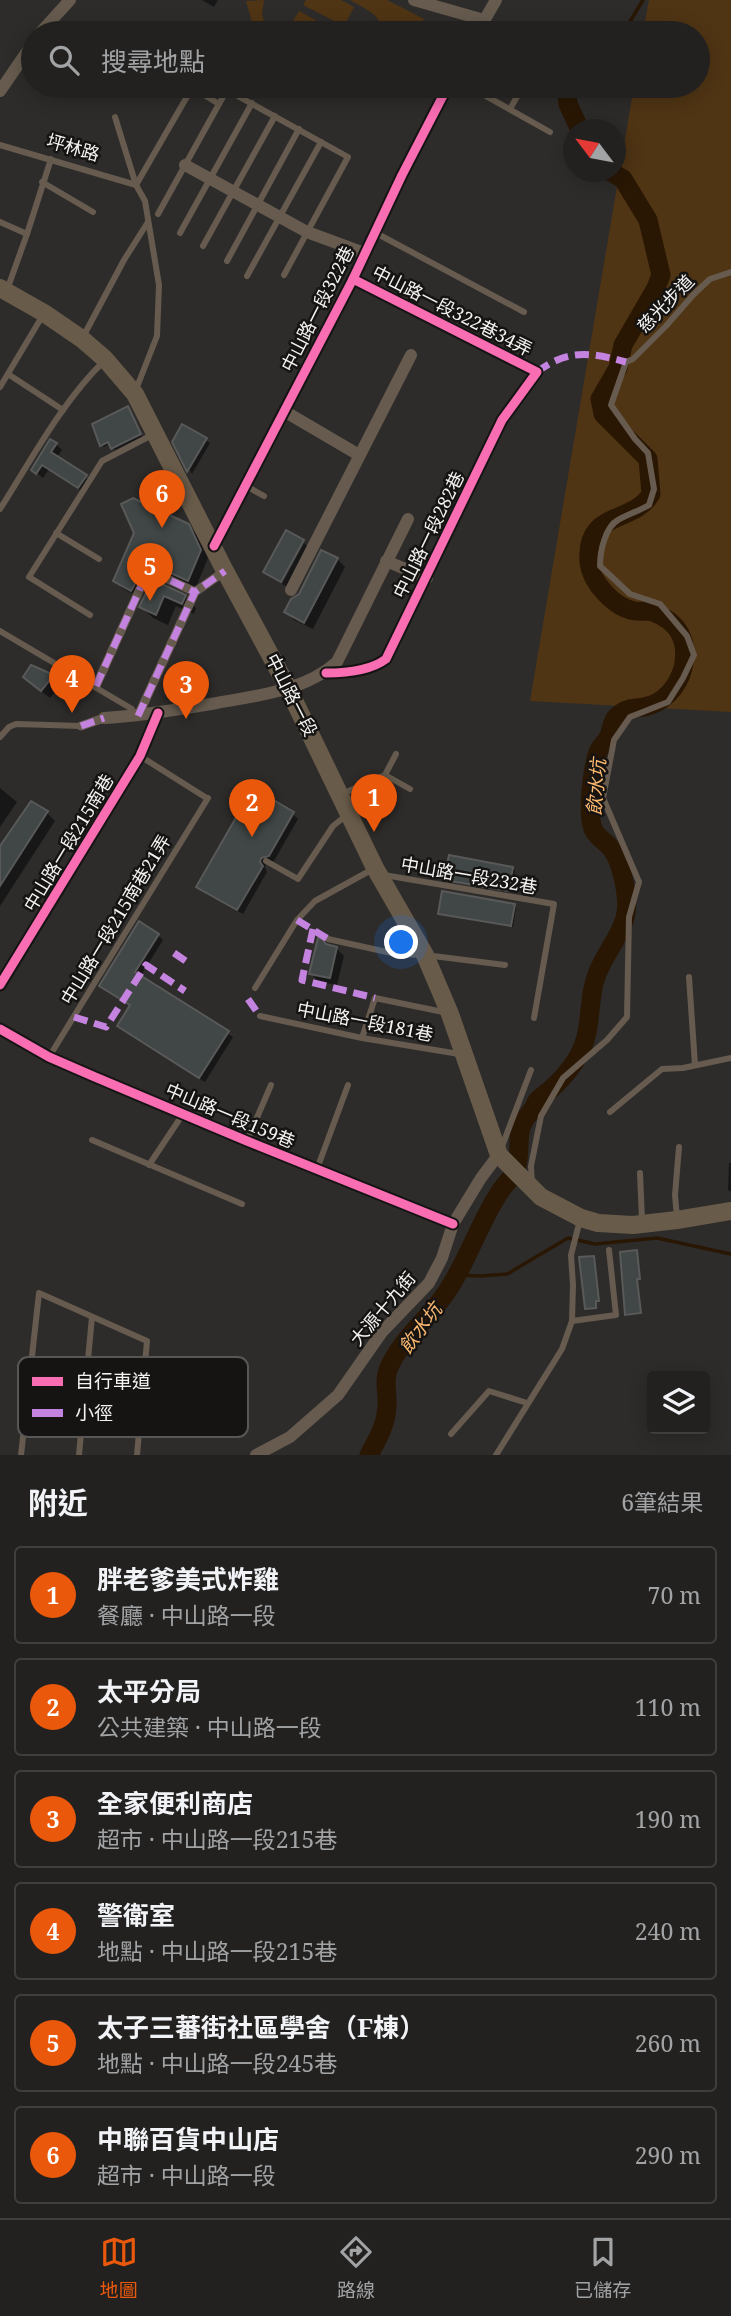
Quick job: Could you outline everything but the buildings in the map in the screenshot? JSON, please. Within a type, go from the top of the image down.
[{"type":"main road","name":"中山路一段","points":[[3,290],[82,339],[105,359],[135,394],[288,688],[378,871],[425,955],[450,1014],[499,1154]]},
{"type":"main road","points":[[499,1154],[541,1197],[581,1218],[609,1224],[642,1224],[731,1211]]},
{"type":"street","points":[[51,21],[70,0]]},
{"type":"street","points":[[414,0],[484,20],[496,0]]},
{"type":"street","points":[[0,91],[21,60]]},
{"type":"street","name":"中山路一段322巷","points":[[214,546],[353,279],[442,98]]},
{"type":"street","points":[[186,165],[307,232],[364,253]]},
{"type":"street","name":"中山路一段322巷34弄","points":[[353,279],[537,372]]},
{"type":"street","points":[[291,590],[411,355]]},
{"type":"street","name":"中山路一段282巷","points":[[326,673],[376,666],[386,659],[502,419],[537,372]]},
{"type":"street","points":[[284,411],[359,455]]},
{"type":"street","points":[[81,726],[104,718],[158,713],[255,696],[288,688],[326,673],[337,662],[408,519]]},
{"type":"street","points":[[386,561],[427,578]]},
{"type":"street","points":[[136,716],[195,592],[225,571]]},
{"type":"street","points":[[96,686],[144,580],[155,573],[195,592]]},
{"type":"street","name":"中山路一段215南巷","points":[[0,985],[140,756],[158,713]]},
{"type":"street","name":"中山路一段159巷","points":[[0,1029],[49,1057],[247,1142],[453,1224]]},
{"type":"street","name":"大源十九街","points":[[256,1455],[290,1437],[338,1395],[382,1332],[429,1283],[442,1258],[453,1224],[499,1154]]},
{"type":"lane","points":[[136,185],[185,98]]},
{"type":"lane","points":[[209,98],[219,104]]},
{"type":"lane","points":[[158,214],[222,98]]},
{"type":"lane","points":[[242,98],[348,157],[284,275]]},
{"type":"lane","points":[[490,98],[550,131]]},
{"type":"lane","points":[[510,109],[516,98]]},
{"type":"lane","points":[[180,233],[252,103]]},
{"type":"lane","points":[[203,246],[275,116]]},
{"type":"lane","points":[[115,117],[136,185],[145,201],[159,285],[157,336],[135,394]]},
{"type":"lane","points":[[227,261],[299,129]]},
{"type":"lane","points":[[247,276],[321,142]]},
{"type":"lane","name":"坪林路","points":[[0,145],[136,185]]},
{"type":"lane","points":[[3,290],[27,234],[51,159]]},
{"type":"lane","points":[[42,183],[93,212]]},
{"type":"lane","points":[[0,222],[27,234]]},
{"type":"lane","points":[[82,339],[124,260],[149,222]]},
{"type":"lane","points":[[374,232],[524,312]]},
{"type":"lane","name":"慈光步道","points":[[532,1189],[531,1166],[541,1116],[563,1078],[607,1040],[627,1017],[629,916],[639,882],[603,798],[614,740],[630,717],[668,702],[694,655],[687,636],[660,604],[630,594],[600,566],[600,547],[615,521],[649,505],[654,489],[648,453],[611,405],[625,362],[633,359],[710,279],[731,272]]},
{"type":"lane","points":[[0,387],[44,313]]},
{"type":"lane","points":[[0,509],[63,410],[85,379],[105,359]]},
{"type":"lane","points":[[8,374],[63,410]]},
{"type":"lane","points":[[90,615],[29,577],[102,461],[154,434]]},
{"type":"lane","points":[[246,486],[264,496]]},
{"type":"lane","points":[[56,533],[99,559]]},
{"type":"lane","points":[[0,631],[96,686],[132,709],[136,716]]},
{"type":"lane","points":[[0,737],[16,724],[81,726]]},
{"type":"lane","points":[[340,794],[385,775],[396,754]]},
{"type":"lane","name":"中山路一段215南巷21弄","points":[[49,1057],[206,797],[140,756]]},
{"type":"lane","points":[[385,775],[410,789]]},
{"type":"lane","points":[[266,861],[298,879],[333,826],[349,813]]},
{"type":"lane","points":[[255,988],[297,920],[315,901],[378,871]]},
{"type":"lane","name":"中山路一段232巷","points":[[378,871],[554,904],[534,1018]]},
{"type":"lane","points":[[328,939],[396,954],[505,965]]},
{"type":"lane","points":[[689,977],[695,1065]]},
{"type":"lane","points":[[362,1038],[375,998],[450,1014]]},
{"type":"lane","name":"中山路一段181巷","points":[[261,1016],[362,1038],[465,1055]]},
{"type":"lane","points":[[610,1112],[662,1069],[731,1058]]},
{"type":"lane","points":[[499,1154],[531,1070]]},
{"type":"lane","points":[[317,1169],[348,1085]]},
{"type":"lane","points":[[247,1142],[271,1086]]},
{"type":"lane","points":[[149,1165],[183,1114]]},
{"type":"lane","points":[[92,1140],[242,1204]]},
{"type":"lane","points":[[677,1220],[675,1195],[679,1147]]},
{"type":"lane","points":[[640,1173],[642,1224]]},
{"type":"lane","points":[[496,1455],[562,1349],[572,1321],[571,1255],[581,1218]]},
{"type":"lane","points":[[572,1321],[616,1315],[609,1250]]},
{"type":"lane","points":[[32,1357],[39,1293],[147,1341],[146,1357]]},
{"type":"lane","points":[[89,1357],[93,1317]]},
{"type":"lane","points":[[451,1434],[489,1391],[527,1403]]},
{"type":"lane","points":[[21,1455],[23,1437]]},
{"type":"lane","points":[[79,1455],[81,1437]]},
{"type":"lane","points":[[137,1455],[139,1437]]},
{"type":"shaded area","points":[[264,0],[264,21],[252,21],[246,1]]},
{"type":"shaded area","points":[[306,0],[341,0],[354,7],[347,21],[334,21],[303,5]]},
{"type":"shaded area","points":[[350,0],[387,0],[424,19],[379,21],[367,9]]},
{"type":"shaded area","points":[[649,0],[731,0],[731,712],[530,701],[618,182],[626,182],[626,133],[632,98],[710,98],[710,21],[645,21]]},
{"type":"shaded area","points":[[299,11],[317,21],[293,21]]},
{"type":"waterway","points":[[630,21],[643,0]]},
{"type":"waterway","name":"飲水坑","points":[[567,98],[575,119]]},
{"type":"waterway","name":"飲水坑","points":[[369,1455],[384,1422],[387,1408],[386,1378],[393,1359],[448,1290],[494,1202],[515,1172],[525,1119],[539,1099],[565,1075],[586,1038],[596,977],[619,933],[626,911],[624,880],[618,860],[609,846],[596,834],[591,822],[591,791],[598,752],[608,738],[617,716],[626,710],[651,705],[663,698],[673,688],[683,668],[683,641],[676,627],[653,612],[627,609],[612,600],[594,578],[589,562],[594,533],[602,525],[643,504],[651,494],[648,459],[603,414],[600,399],[618,368],[623,345],[661,275],[648,220],[625,182]]},
{"type":"waterway","points":[[456,1275],[507,1274],[568,1238],[595,1244],[657,1238],[731,1254]]},
{"type":"marked path","points":[[537,372],[569,356],[601,356],[626,362]]},
{"type":"marked path","points":[[138,716],[195,592],[225,571]]},
{"type":"marked path","points":[[96,686],[144,580],[155,573],[195,592]]},
{"type":"marked path","points":[[81,726],[104,718]]},
{"type":"marked path","points":[[297,920],[328,939]]},
{"type":"marked path","points":[[313,929],[302,980],[375,998]]},
{"type":"marked path","points":[[174,953],[187,962]]},
{"type":"marked path","points":[[74,1017],[106,1027],[146,965],[185,991]]},
{"type":"marked path","points":[[248,999],[260,1016]]},
{"type":"cycle path","points":[[214,546],[353,279],[442,98]]},
{"type":"cycle path","points":[[326,673],[365,669],[386,659],[502,420],[537,372],[353,279]]},
{"type":"cycle path","points":[[0,985],[140,756],[158,713]]},
{"type":"cycle path","points":[[0,1029],[49,1057],[95,1077],[453,1224]]},
{"type":"place","name":"中聯百貨中山店","points":[[162,528]]},
{"type":"place","name":"太子三蕃街社區學舍（F棟）","points":[[150,601]]},
{"type":"place","name":"警衛室","points":[[72,713]]},
{"type":"place","name":"全家便利商店","points":[[186,719]]},
{"type":"place","name":"胖老爹美式炸雞","points":[[374,832]]},
{"type":"place","name":"太平分局","points":[[252,837]]}]
